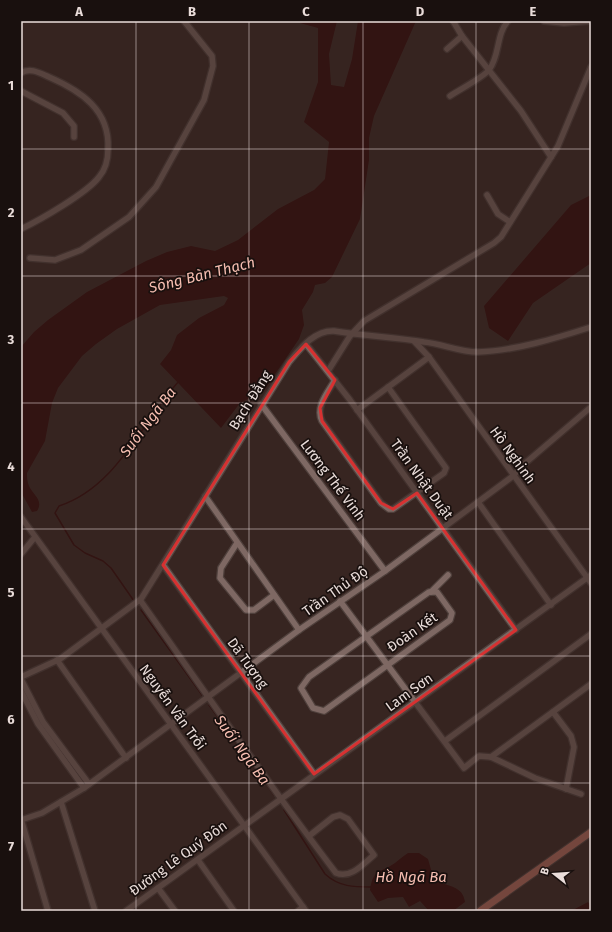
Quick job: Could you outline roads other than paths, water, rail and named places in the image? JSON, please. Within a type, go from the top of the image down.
[{"type":"main road","points":[[480,911],[591,832]]},
{"type":"street","points":[[30,258],[55,260],[81,250],[129,217],[156,187],[204,100],[213,66],[212,56],[184,21]]},
{"type":"street","points":[[453,21],[462,36],[521,111],[552,157]]},
{"type":"street","points":[[450,96],[488,70],[498,48],[502,28],[508,21]]},
{"type":"street","points":[[544,21],[564,23],[589,21]]},
{"type":"street","points":[[446,49],[462,36]]},
{"type":"street","points":[[328,371],[351,334],[364,321],[494,243],[501,236],[552,157],[591,67]]},
{"type":"street","points":[[21,73],[27,70],[33,70],[63,83],[90,100],[104,120],[108,143],[104,170],[95,182],[43,217],[21,229]]},
{"type":"street","points":[[21,91],[65,115],[74,126],[74,136]]},
{"type":"street","points":[[486,196],[498,214],[510,222]]},
{"type":"street","name":"Bạch Đằng","points":[[21,678],[58,660],[140,600],[261,404],[289,362],[306,344],[323,332],[432,343],[452,350],[478,352],[511,347],[565,335],[591,327]]},
{"type":"street","name":"Hồ Nghinh","points":[[414,341],[429,357],[513,476],[590,579]]},
{"type":"street","name":"Trần Nhật Duật","points":[[306,344],[335,380],[516,630]]},
{"type":"street","points":[[357,410],[429,357]]},
{"type":"street","points":[[335,380],[320,408],[319,415],[384,507],[388,509],[398,507],[444,473],[446,468],[388,387]]},
{"type":"street","name":"Lương Thế Vinh","points":[[261,404],[385,571]]},
{"type":"street","name":"Trần Thủ Độ","points":[[21,820],[42,813],[87,786],[126,758],[170,723],[443,529],[513,476],[523,465],[591,407]]},
{"type":"street","points":[[204,496],[299,630]]},
{"type":"street","points":[[478,502],[551,605]]},
{"type":"street","name":"Nguyễn Văn Trỗi","points":[[21,517],[305,909]]},
{"type":"street","points":[[21,554],[35,537]]},
{"type":"street","points":[[237,543],[221,568],[220,578],[242,607],[250,612],[274,595]]},
{"type":"street","name":"Dã Tượng","points":[[163,565],[314,774]]},
{"type":"street","points":[[431,592],[448,575]]},
{"type":"street","name":"Lam Sơn","points":[[244,825],[551,605],[590,579]]},
{"type":"street","name":"Đoàn Kết","points":[[431,592],[437,592],[450,608],[452,613],[450,620],[324,711],[313,708],[301,688],[303,684],[367,636],[431,592]]},
{"type":"street","points":[[140,600],[281,798],[336,873],[342,875],[350,874],[374,855],[348,819],[340,815],[332,817],[309,836]]},
{"type":"street","points":[[340,601],[464,768],[479,756],[491,756],[535,778],[581,794]]},
{"type":"street","points":[[445,741],[591,634]]},
{"type":"street","points":[[58,660],[126,758]]},
{"type":"street","points":[[21,678],[42,722],[87,786]]},
{"type":"street","points":[[491,756],[591,684]]},
{"type":"street","points":[[21,691],[38,724],[87,786]]},
{"type":"street","points":[[554,712],[571,736],[573,743],[574,754],[566,789]]},
{"type":"street","points":[[61,802],[95,911]]},
{"type":"street","points":[[21,820],[48,911]]},
{"type":"street","name":"Đường Lê Quý Đôn","points":[[126,911],[244,825]]},
{"type":"street","points":[[198,860],[234,911]]},
{"type":"street","points":[[158,888],[175,911]]},
{"type":"street","points":[[298,911],[305,909]]},
{"type":"water","name":"Sông Bàn Thạch","points":[[300,21],[337,21],[329,54],[331,85],[344,87],[352,59],[358,21],[416,21],[374,116],[369,138],[369,160],[360,219],[332,277],[325,283],[315,285],[313,292],[302,310],[304,325],[299,339],[263,392],[240,403],[221,428],[160,364],[171,350],[177,335],[199,318],[224,305],[228,298],[224,296],[160,305],[117,329],[82,356],[58,388],[52,403],[45,441],[27,473],[27,481],[29,486],[39,501],[37,511],[32,512],[21,492],[21,347],[34,332],[87,292],[146,261],[167,252],[191,246],[215,251],[238,240],[278,209],[314,190],[325,179],[329,142],[304,122],[318,82],[318,28],[300,23]]},
{"type":"water","points":[[591,195],[591,263],[533,303],[508,341],[489,328],[484,306],[571,205]]},
{"type":"water","name":"Hồ Ngã Ba","points":[[408,853],[419,853],[428,859],[432,873],[437,881],[458,890],[464,897],[465,902],[453,911],[429,911],[420,901],[409,907],[403,897],[388,898],[378,902],[370,890],[373,878],[378,872],[395,863]]},
{"type":"water","points":[[588,902],[591,907],[591,911],[571,911]]},
{"type":"waterway","name":"Suối Ngã Ba","points":[[134,601],[111,568],[103,561],[85,553],[74,545],[55,513],[59,506],[79,497],[97,484],[112,469],[179,381]]},
{"type":"waterway","name":"Suối Ngã Ba","points":[[141,610],[202,695]]},
{"type":"waterway","name":"Suối Ngã Ba","points":[[209,705],[274,795]]},
{"type":"waterway","name":"Suối Ngã Ba","points":[[284,810],[325,874],[341,884],[372,887]]}]
